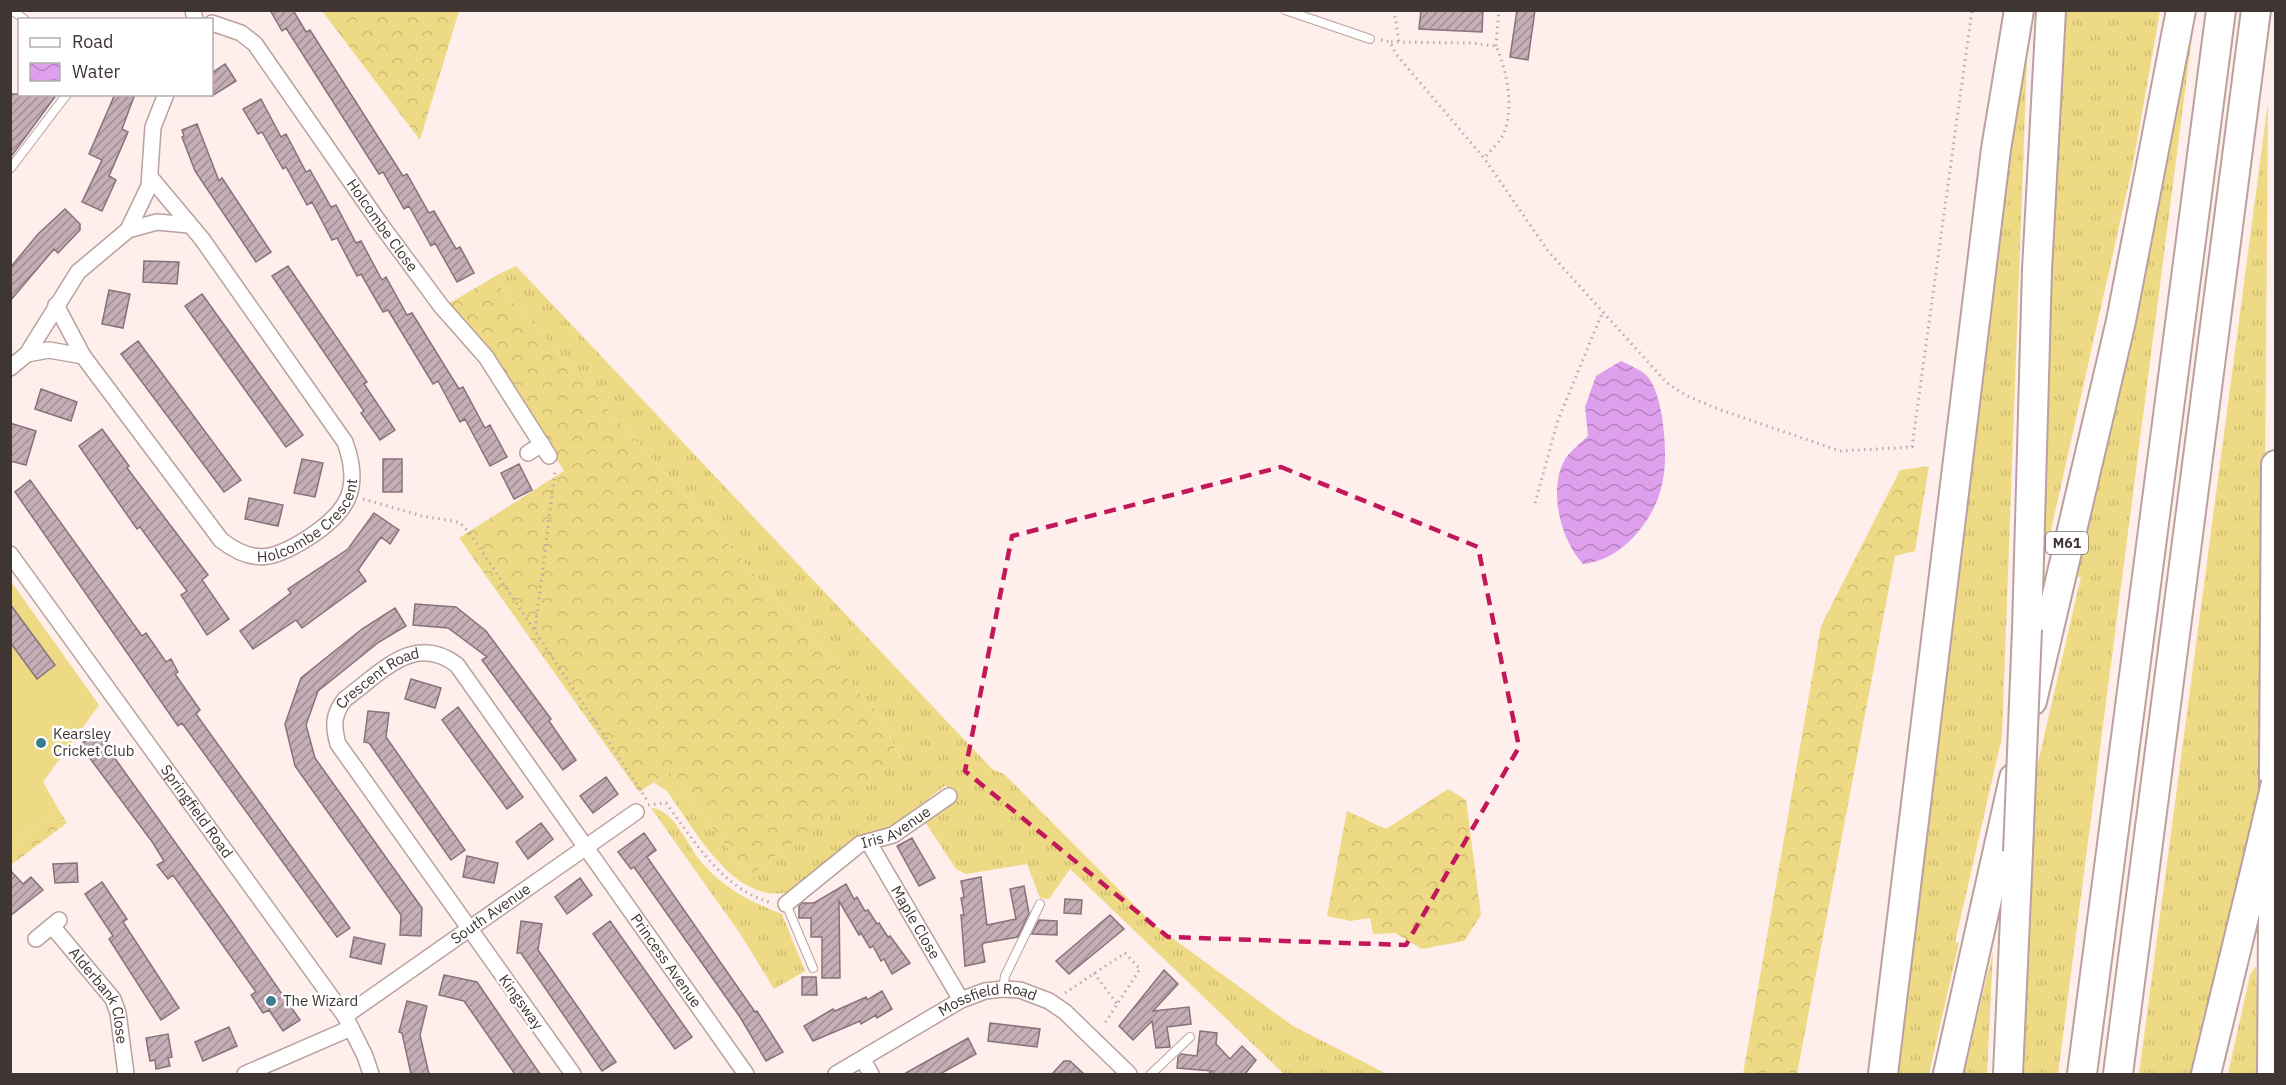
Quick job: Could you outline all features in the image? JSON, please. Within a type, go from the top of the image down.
[{"type":"highway","points":[[1883,1074],[1996,149],[2019,10]]},
{"type":"highway","name":"M61","points":[[2008,1074],[2027,629],[2037,270],[2050,10]]},
{"type":"highway","name":"M61","points":[[1947,1074],[2069,535],[2121,321],[2181,10]]},
{"type":"highway","points":[[2082,1074],[2221,10]]},
{"type":"highway","points":[[2118,1074],[2256,10]]},
{"type":"highway","points":[[2272,1074],[2276,465]]},
{"type":"highway","points":[[2206,1074],[2276,783]]},
{"type":"street","name":"Holcombe Close","points":[[213,23],[242,33],[255,44],[381,225],[441,306],[486,357],[546,450]]},
{"type":"street","points":[[128,230],[151,178],[153,127],[165,96]]},
{"type":"street","name":"Holcombe Crescent","points":[[56,306],[83,356],[221,540],[235,552],[252,557],[270,557],[290,550],[331,523],[343,510],[350,495],[353,463],[345,442],[189,225],[151,178]]},
{"type":"street","points":[[10,368],[27,354],[56,306],[88,261],[128,230],[157,222],[189,225]]},
{"type":"street","points":[[27,354],[49,350],[83,356]]},
{"type":"street","points":[[528,453],[546,450]]},
{"type":"street","name":"Springfield Road","points":[[10,554],[348,1022],[371,1074]]},
{"type":"street","name":"Crescent Road","points":[[469,930],[338,744],[334,731],[334,718],[345,699],[405,656],[417,651],[432,651],[445,656],[457,665],[587,846]]},
{"type":"street","name":"Iris Avenue","points":[[786,904],[860,844],[893,835],[949,796]]},
{"type":"street","name":"South Avenue","points":[[348,1022],[469,930],[643,808]]},
{"type":"street","name":"Maple Close","points":[[869,843],[961,1000]]},
{"type":"street","name":"Princess Avenue","points":[[587,846],[746,1074]]},
{"type":"street","name":"Alderbank Close","points":[[36,939],[56,922],[113,999],[118,1013],[126,1074]]},
{"type":"street","name":"Kingsway","points":[[469,930],[573,1074]]},
{"type":"street","name":"Mossfield Road","points":[[836,1074],[961,1000],[985,991],[1003,989],[1020,990],[1051,1003],[1129,1074]]},
{"type":"street","points":[[245,1074],[348,1022]]},
{"type":"street","points":[[862,1060],[871,1074]]},
{"type":"lane","points":[[1285,10],[1370,39]]},
{"type":"lane","points":[[10,169],[65,96]]},
{"type":"lane","points":[[786,904],[813,968]]},
{"type":"lane","points":[[1003,989],[1005,976],[1040,904]]},
{"type":"lane","points":[[1151,1074],[1190,1037]]},
{"type":"path","points":[[1394,10],[1399,42]]},
{"type":"path","points":[[1484,158],[1503,135],[1508,110],[1506,74],[1496,46],[1499,10]]},
{"type":"path","points":[[1390,42],[1396,54],[1484,158],[1548,251],[1666,382],[1685,395],[1718,410],[1840,451],[1912,447],[1972,10]]},
{"type":"path","points":[[1370,39],[1390,42],[1470,42],[1496,46]]},
{"type":"path","points":[[1535,503],[1558,420],[1603,311]]},
{"type":"path","points":[[534,630],[555,469],[546,450]]},
{"type":"path","points":[[350,495],[422,516],[460,523],[469,532],[534,630],[643,808],[666,803],[722,875],[751,897],[786,904]]},
{"type":"path","points":[[1051,1003],[1125,953],[1140,969],[1094,1040]]},
{"type":"path","points":[[1094,974],[1117,1004]]},
{"type":"highlighted area","points":[[1281,467],[1478,547],[1519,747],[1406,945],[1168,937],[965,771],[1012,536]]},
{"type":"green space","points":[[322,11],[459,11],[420,140]]},
{"type":"green space","points":[[2063,11],[2160,11],[2133,164],[2043,566],[2050,260]]},
{"type":"green space","points":[[2028,31],[2002,737],[1955,942],[1959,943],[1929,1074],[1894,1074],[1995,257]]},
{"type":"green space","points":[[2192,37],[2058,1074],[2019,1074],[2032,788],[2081,577],[2074,576],[2189,38]]},
{"type":"green space","points":[[2268,102],[2264,610],[2260,610],[2260,788],[2196,1074],[2139,1074]]},
{"type":"green space","points":[[516,266],[992,769],[1004,774],[1153,924],[1293,1026],[1387,1074],[1284,1074],[1070,869],[1049,899],[1040,898],[1027,864],[966,874],[956,869],[925,822],[956,800],[946,785],[888,830],[789,892],[769,893],[751,887],[733,876],[703,843],[667,791],[654,783],[670,772],[749,876],[900,758],[881,717],[500,287],[501,273]]},
{"type":"green space","points":[[501,273],[500,287],[881,717],[900,759],[749,876],[670,772],[639,792],[459,538],[564,471],[493,357],[448,304]]},
{"type":"green space","points":[[1929,466],[1915,551],[1895,556],[1797,1074],[1743,1074],[1821,626],[1900,470]]},
{"type":"green space","name":"Kearsley Cricket Club","points":[[10,580],[99,705],[43,782],[59,810],[11,846]]},
{"type":"green space","points":[[1448,789],[1466,800],[1481,915],[1464,941],[1422,949],[1395,933],[1373,934],[1370,918],[1350,921],[1327,916],[1347,811],[1386,829]]},
{"type":"green space","points":[[651,808],[660,810],[674,822],[697,857],[720,881],[760,905],[782,914],[805,971],[774,989],[741,935]]},
{"type":"green space","points":[[59,810],[67,823],[11,865],[11,846]]},
{"type":"green space","points":[[1993,951],[1987,1074],[1964,1074]]},
{"type":"green space","points":[[2256,966],[2259,1074],[2228,1074],[2250,975]]},
{"type":"water","points":[[1621,361],[1645,374],[1652,382],[1657,394],[1665,442],[1665,468],[1662,485],[1652,512],[1634,537],[1610,555],[1583,564],[1575,554],[1563,530],[1559,516],[1557,488],[1559,475],[1567,456],[1588,436],[1585,407],[1596,376]]},
{"type":"building","points":[[270,10],[293,10],[306,32],[310,30],[403,176],[407,174],[429,213],[434,211],[456,249],[460,247],[474,273],[457,282],[435,243],[431,246],[409,206],[404,209],[383,172],[379,174],[286,28],[282,31]]},
{"type":"building","points":[[1421,10],[1483,10],[1482,32],[1419,29]]},
{"type":"building","points":[[1517,10],[1535,10],[1528,60],[1510,57]]},
{"type":"building","points":[[225,64],[236,81],[213,95],[213,72]]},
{"type":"building","points":[[10,94],[56,96],[10,158]]},
{"type":"building","points":[[114,96],[134,96],[122,129],[128,132],[109,176],[116,180],[102,211],[82,202],[102,160],[89,154]]},
{"type":"building","points":[[261,99],[281,137],[286,134],[306,172],[310,170],[331,207],[336,205],[356,243],[361,241],[382,280],[386,277],[407,315],[412,313],[459,389],[463,387],[485,428],[490,425],[507,457],[490,466],[465,419],[460,422],[438,381],[433,384],[388,310],[383,312],[361,274],[357,276],[337,238],[332,240],[312,202],[307,205],[286,167],[283,169],[262,132],[258,134],[243,109]]},
{"type":"building","points":[[197,124],[219,181],[222,178],[271,252],[256,262],[195,171],[182,137],[184,136],[182,130]]},
{"type":"building","points":[[65,209],[80,224],[80,230],[58,253],[54,249],[10,301],[10,268],[38,234]]},
{"type":"building","points":[[144,261],[179,262],[177,284],[143,282]]},
{"type":"building","points":[[288,266],[367,382],[364,384],[395,430],[380,440],[361,413],[364,411],[272,276]]},
{"type":"building","points":[[109,290],[130,294],[123,328],[102,324]]},
{"type":"building","points":[[202,294],[303,435],[286,447],[185,306]]},
{"type":"building","points":[[138,341],[241,480],[224,492],[121,354]]},
{"type":"building","points":[[41,389],[77,402],[71,421],[35,409]]},
{"type":"building","points":[[10,423],[36,431],[26,465],[10,461]]},
{"type":"building","points":[[102,429],[129,466],[127,468],[208,575],[202,580],[229,619],[207,635],[181,595],[187,591],[140,527],[137,529],[79,446]]},
{"type":"building","points":[[302,459],[323,463],[315,497],[294,493]]},
{"type":"building","points":[[383,459],[402,459],[402,492],[383,492]]},
{"type":"building","points":[[519,464],[532,490],[514,499],[501,473]]},
{"type":"building","points":[[30,480],[142,636],[146,633],[166,662],[171,659],[178,672],[175,674],[200,710],[196,714],[350,928],[337,937],[182,723],[178,726],[15,492]]},
{"type":"building","points":[[249,498],[283,505],[278,526],[245,519]]},
{"type":"building","points":[[374,513],[399,530],[390,544],[381,537],[358,570],[366,581],[302,628],[296,620],[253,649],[240,631],[291,593],[288,589],[348,549]]},
{"type":"building","points":[[10,604],[55,665],[37,679],[10,642]]},
{"type":"building","points":[[415,604],[456,607],[486,631],[551,719],[549,721],[576,760],[563,770],[482,660],[487,657],[448,628],[413,625]]},
{"type":"building","points":[[395,608],[406,626],[379,642],[318,691],[306,725],[315,758],[422,908],[421,936],[400,935],[401,915],[295,766],[285,724],[301,678],[362,629]]},
{"type":"building","points":[[411,679],[441,688],[435,708],[405,699]]},
{"type":"building","points":[[458,707],[523,797],[507,809],[442,720]]},
{"type":"building","points":[[368,711],[389,713],[386,737],[465,850],[451,860],[369,743],[364,742]]},
{"type":"building","points":[[96,732],[300,1020],[283,1031],[269,1010],[263,1013],[251,995],[256,992],[173,875],[168,879],[157,865],[164,861],[153,843],[80,745]]},
{"type":"building","points":[[606,777],[618,794],[593,813],[580,796]]},
{"type":"building","points":[[541,823],[553,839],[528,859],[516,842]]},
{"type":"building","points":[[644,833],[656,850],[647,857],[755,1012],[757,1011],[783,1052],[766,1061],[740,1017],[634,867],[631,869],[618,852]]},
{"type":"building","points":[[912,838],[935,878],[919,886],[897,846]]},
{"type":"building","points":[[467,856],[498,863],[494,883],[463,877]]},
{"type":"building","points":[[77,863],[78,882],[55,883],[53,864]]},
{"type":"building","points":[[10,870],[23,884],[31,877],[43,890],[10,916]]},
{"type":"building","points":[[981,877],[987,925],[1016,919],[1010,889],[1024,886],[1029,913],[1018,937],[984,943],[982,945],[985,962],[965,966],[961,915],[964,915],[961,898],[964,897],[961,881]]},
{"type":"building","points":[[580,878],[592,895],[567,914],[555,897]]},
{"type":"building","points":[[102,882],[127,919],[123,922],[179,1008],[161,1020],[109,939],[113,936],[85,894]]},
{"type":"building","points":[[846,884],[854,899],[857,897],[865,911],[868,910],[910,963],[892,974],[884,959],[881,961],[873,946],[870,948],[861,933],[859,935],[839,901],[840,978],[822,978],[822,937],[811,937],[811,918],[799,918],[799,906],[802,903],[814,903]]},
{"type":"building","points":[[1065,899],[1082,900],[1081,914],[1064,913]]},
{"type":"building","points":[[1110,915],[1124,929],[1069,974],[1056,961]]},
{"type":"building","points":[[1039,920],[1057,921],[1057,935],[1032,934]]},
{"type":"building","points":[[521,921],[542,924],[538,950],[616,1062],[602,1071],[521,953],[517,953]]},
{"type":"building","points":[[610,921],[692,1037],[675,1049],[593,934]]},
{"type":"building","points":[[354,937],[385,944],[381,964],[350,957]]},
{"type":"building","points":[[1164,970],[1178,984],[1153,1011],[1189,1007],[1191,1024],[1167,1027],[1170,1047],[1156,1048],[1152,1021],[1133,1040],[1119,1026]]},
{"type":"building","points":[[444,975],[477,982],[540,1074],[515,1074],[464,1001],[439,995]]},
{"type":"building","points":[[802,977],[816,977],[817,995],[802,995]]},
{"type":"building","points":[[882,991],[892,1009],[877,1018],[876,1015],[861,1024],[860,1021],[813,1041],[804,1026],[833,1009],[835,1011],[866,997],[867,1000]]},
{"type":"building","points":[[407,1001],[427,1006],[420,1035],[429,1074],[411,1074],[402,1033],[399,1032]]},
{"type":"building","points":[[990,1023],[1040,1029],[1037,1047],[988,1041]]},
{"type":"building","points":[[229,1027],[237,1046],[203,1061],[195,1042]]},
{"type":"building","points":[[1200,1031],[1217,1033],[1216,1044],[1230,1059],[1242,1046],[1256,1060],[1245,1074],[1208,1074],[1212,1071],[1177,1068],[1178,1057],[1181,1054],[1197,1056]]},
{"type":"building","points":[[168,1034],[172,1057],[168,1058],[170,1066],[156,1069],[155,1060],[150,1061],[146,1038]]},
{"type":"building","points":[[968,1038],[976,1054],[940,1074],[904,1074]]},
{"type":"building","points":[[1064,1061],[1070,1061],[1084,1074],[1052,1074]]},
{"type":"place","name":"Kearsley Cricket Club","points":[[41,743]]},
{"type":"place","name":"The Wizard","points":[[271,1001]]}]
